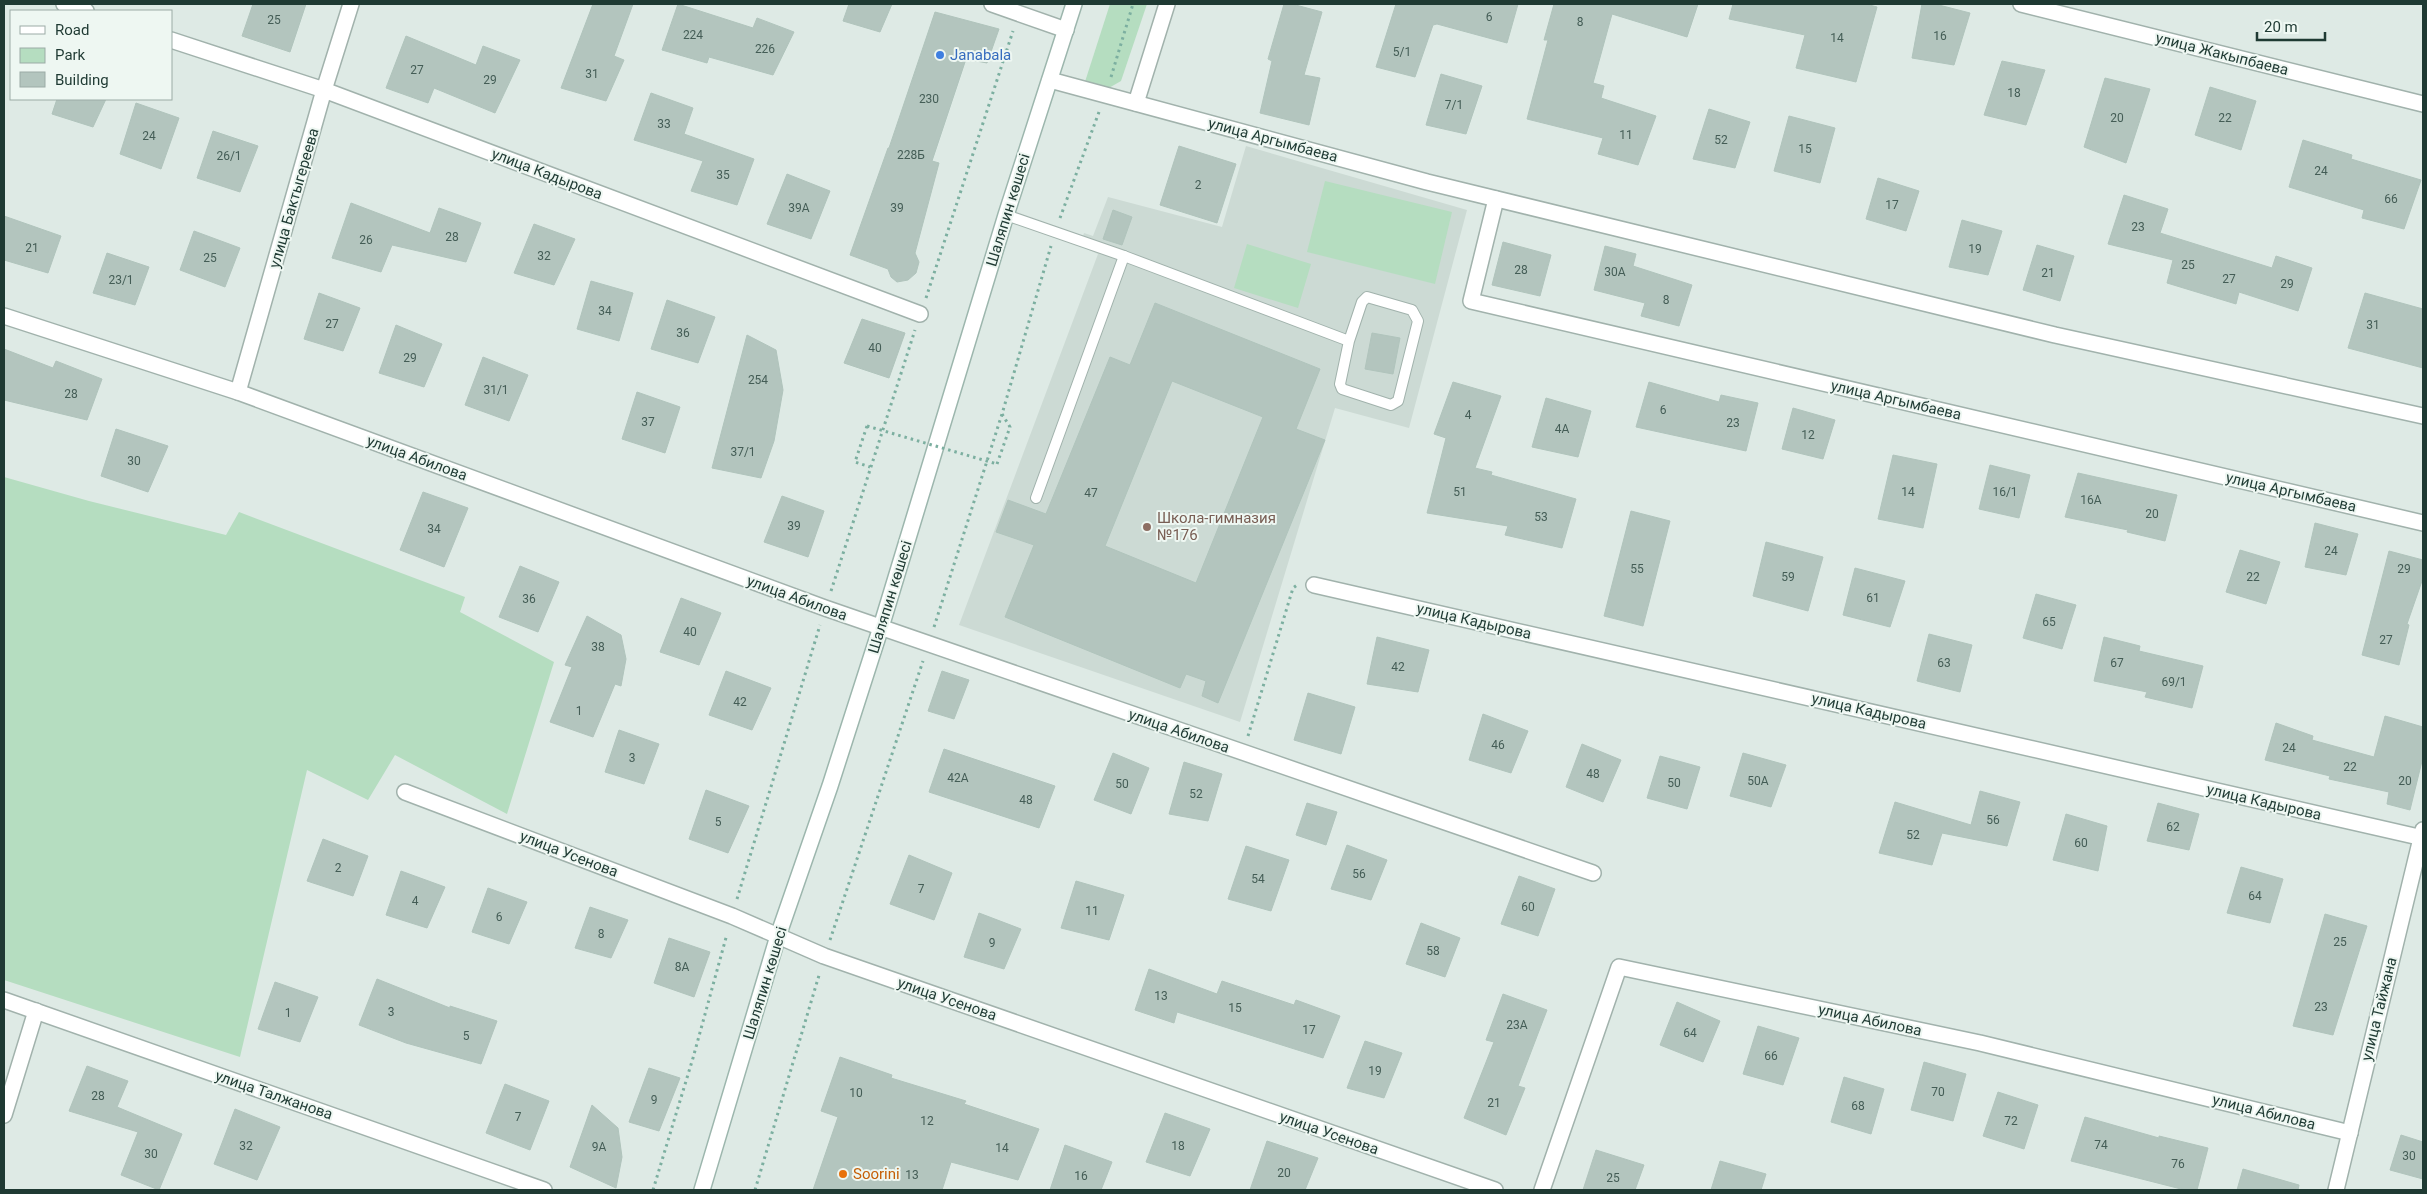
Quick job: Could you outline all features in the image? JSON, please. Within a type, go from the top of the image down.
[{"type":"street","points":[[64,4],[83,10]]},
{"type":"street","name":"улица Бактыгереева","points":[[238,392],[324,90],[351,4]]},
{"type":"street","points":[[992,4],[1066,30]]},
{"type":"street","name":"Шаляпин көшесі","points":[[702,1190],[778,936],[830,786],[881,627],[1006,215],[1074,4]]},
{"type":"street","points":[[1136,103],[1167,4]]},
{"type":"street","name":"улица Жакыпбаева","points":[[2021,4],[2423,104]]},
{"type":"street","name":"улица Кадырова","points":[[172,40],[324,90],[920,314]]},
{"type":"street","name":"улица Аргымбаева","points":[[1050,80],[1496,199],[2056,334],[2423,416]]},
{"type":"street","name":"улица Аргымбаева","points":[[1496,199],[1471,301],[2423,523]]},
{"type":"street","name":"улица Абилова","points":[[4,316],[238,392],[928,645],[1593,873]]},
{"type":"street","name":"улица Кадырова","points":[[1314,584],[2422,834]]},
{"type":"street","name":"улица Усенова","points":[[405,792],[732,916],[824,956],[1495,1190]]},
{"type":"street","name":"улица Тайжана","points":[[2336,1190],[2422,834]]},
{"type":"street","name":"улица Абилова","points":[[1542,1190],[1619,967],[1980,1043],[2350,1133]]},
{"type":"street","name":"улица Талжанова","points":[[4,1000],[544,1190]]},
{"type":"street","points":[[4,1115],[36,1011]]},
{"type":"lane","points":[[1006,215],[1124,256],[1349,341]]},
{"type":"lane","points":[[1036,498],[1124,256]]},
{"type":"lane","points":[[1367,297],[1412,310],[1415,314],[1418,321],[1396,404],[1391,405],[1342,389],[1340,384],[1349,341],[1362,302],[1367,297]]},
{"type":"path","points":[[755,1190],[824,956],[928,645],[1002,414],[1055,232],[1106,94],[1133,4]]},
{"type":"path","points":[[652,1190],[693,1058],[732,916],[825,608],[1019,13]]},
{"type":"path","points":[[870,467],[855,462],[867,426],[997,464],[1010,427],[1002,414]]},
{"type":"path","points":[[1243,753],[1293,588],[1299,584],[1314,584]]},
{"type":"shaded area","name":"Школа-гимназия №176","points":[[1246,146],[1467,210],[1409,428],[1335,408],[1240,722],[959,625],[1098,254],[1080,246],[1084,233],[1093,236],[1108,197],[1222,227]]},
{"type":"green space","points":[[1110,4],[1147,4],[1121,81],[1100,93],[1083,88]]},
{"type":"green space","points":[[1325,181],[1452,212],[1435,284],[1307,252]]},
{"type":"green space","points":[[1247,244],[1311,264],[1298,308],[1234,288]]},
{"type":"green space","points":[[4,477],[89,501],[226,535],[239,512],[465,597],[460,612],[554,662],[507,814],[395,755],[368,800],[307,770],[240,1057],[4,980]]},
{"type":"building","points":[[253,4],[306,4],[290,52],[242,36]]},
{"type":"building","points":[[593,4],[633,4],[614,56],[624,60],[606,101],[561,88]]},
{"type":"building","points":[[678,4],[753,28],[757,18],[794,32],[773,75],[709,57],[707,63],[662,50]]},
{"type":"building","points":[[849,4],[892,4],[880,32],[843,21]]},
{"type":"building","points":[[1284,4],[1292,4],[1322,12],[1304,75],[1320,78],[1309,125],[1260,113],[1272,61],[1268,59]]},
{"type":"building","points":[[1396,4],[1518,4],[1507,43],[1437,24],[1433,25],[1415,77],[1376,67]]},
{"type":"building","points":[[1554,4],[1698,4],[1687,37],[1612,14],[1593,83],[1604,86],[1601,98],[1656,116],[1638,165],[1598,154],[1603,138],[1527,119],[1548,40],[1544,40]]},
{"type":"building","points":[[1733,4],[1866,4],[1877,7],[1856,82],[1796,68],[1805,35],[1729,19]]},
{"type":"building","points":[[1922,4],[1935,4],[1970,13],[1954,65],[1912,58]]},
{"type":"building","points":[[935,12],[999,29],[987,63],[966,59],[932,161],[939,163],[915,253],[919,262],[916,273],[908,280],[897,282],[891,277],[888,269],[850,255]]},
{"type":"building","points":[[406,36],[476,65],[483,46],[520,60],[495,113],[434,88],[428,103],[386,88]]},
{"type":"building","points":[[2002,61],[2045,70],[2026,125],[1984,115]]},
{"type":"building","points":[[1441,74],[1482,86],[1466,134],[1426,125]]},
{"type":"building","points":[[2105,78],[2150,89],[2126,163],[2084,147]]},
{"type":"building","points":[[2210,87],[2256,101],[2241,150],[2195,135]]},
{"type":"building","points":[[651,93],[693,108],[684,134],[754,159],[737,205],[691,191],[703,161],[634,140]]},
{"type":"building","points":[[57,100],[106,100],[93,127],[52,114]]},
{"type":"building","points":[[136,103],[179,118],[161,169],[120,154]]},
{"type":"building","points":[[1709,109],[1750,122],[1735,168],[1693,159]]},
{"type":"building","points":[[1789,116],[1835,128],[1820,183],[1774,171]]},
{"type":"building","points":[[213,131],[258,146],[240,192],[197,178]]},
{"type":"building","points":[[2303,140],[2352,155],[2351,159],[2421,180],[2404,229],[2362,218],[2364,210],[2289,187]]},
{"type":"building","points":[[1179,146],[1236,164],[1217,223],[1160,205]]},
{"type":"building","points":[[787,174],[830,191],[811,239],[767,224]]},
{"type":"building","points":[[1878,178],[1919,191],[1906,231],[1866,219]]},
{"type":"building","points":[[2124,195],[2168,209],[2160,233],[2272,268],[2276,256],[2312,268],[2298,311],[2239,292],[2236,304],[2167,283],[2173,260],[2108,244]]},
{"type":"building","points":[[351,203],[430,233],[439,208],[481,223],[466,262],[392,245],[381,272],[332,258]]},
{"type":"building","points":[[1113,210],[1132,217],[1122,245],[1103,239]]},
{"type":"building","points":[[4,216],[61,236],[48,273],[4,260]]},
{"type":"building","points":[[1962,220],[2002,231],[1988,275],[1949,267]]},
{"type":"building","points":[[534,224],[575,239],[554,285],[514,273]]},
{"type":"building","points":[[194,231],[240,248],[225,287],[180,270]]},
{"type":"building","points":[[1503,242],[1551,255],[1540,296],[1492,285]]},
{"type":"building","points":[[2037,245],[2074,256],[2060,301],[2023,290]]},
{"type":"building","points":[[1605,246],[1636,254],[1633,266],[1692,285],[1679,326],[1641,316],[1645,303],[1594,290]]},
{"type":"building","points":[[107,253],[149,267],[135,305],[93,293]]},
{"type":"building","points":[[591,281],[633,293],[619,341],[577,329]]},
{"type":"building","points":[[319,293],[360,308],[343,351],[304,339]]},
{"type":"building","points":[[2365,293],[2423,309],[2423,368],[2348,348]]},
{"type":"building","points":[[667,300],[715,317],[698,363],[651,349]]},
{"type":"building","points":[[1155,303],[1320,369],[1296,429],[1325,440],[1218,703],[1202,696],[1206,681],[1186,674],[1180,688],[1005,617],[1034,545],[996,532],[1008,500],[1046,514],[1110,357],[1130,365]],"holes":[[[1172,381],[1263,417],[1196,583],[1105,546]]]},
{"type":"building","points":[[862,319],[905,333],[889,378],[844,363]]},
{"type":"building","points":[[396,325],[442,344],[424,387],[379,373]]},
{"type":"building","points":[[1372,333],[1400,338],[1393,374],[1365,369]]},
{"type":"building","points":[[747,335],[776,350],[783,390],[774,441],[761,478],[712,468]]},
{"type":"building","points":[[4,349],[53,368],[56,361],[102,379],[87,420],[4,400]]},
{"type":"building","points":[[483,357],[528,375],[509,421],[465,405]]},
{"type":"building","points":[[1453,382],[1501,396],[1475,468],[1492,472],[1491,475],[1576,499],[1562,548],[1505,535],[1508,526],[1427,513],[1446,438],[1434,434]]},
{"type":"building","points":[[1649,382],[1719,402],[1721,395],[1758,403],[1746,451],[1636,427]]},
{"type":"building","points":[[637,392],[680,407],[665,453],[622,439]]},
{"type":"building","points":[[1546,398],[1591,411],[1578,457],[1532,447]]},
{"type":"building","points":[[1793,408],[1835,420],[1823,459],[1782,449]]},
{"type":"building","points":[[116,429],[168,446],[148,492],[101,476]]},
{"type":"building","points":[[1893,455],[1937,464],[1923,528],[1878,519]]},
{"type":"building","points":[[1990,465],[2030,475],[2019,518],[1979,509]]},
{"type":"building","points":[[2078,473],[2177,495],[2165,541],[2127,532],[2128,530],[2065,517]]},
{"type":"building","points":[[423,492],[468,508],[444,567],[400,550]]},
{"type":"building","points":[[782,496],[824,511],[808,557],[764,542]]},
{"type":"building","points":[[1631,511],[1670,521],[1643,626],[1604,616]]},
{"type":"building","points":[[2315,523],[2358,534],[2346,575],[2305,567]]},
{"type":"building","points":[[1766,542],[1823,557],[1808,611],[1753,596]]},
{"type":"building","points":[[2240,550],[2280,562],[2266,604],[2226,592]]},
{"type":"building","points":[[2389,551],[2423,560],[2423,578],[2407,624],[2409,625],[2399,665],[2362,655]]},
{"type":"building","points":[[520,566],[559,582],[538,632],[499,617]]},
{"type":"building","points":[[1855,568],[1905,581],[1890,627],[1843,615]]},
{"type":"building","points":[[2036,594],[2076,605],[2062,649],[2023,638]]},
{"type":"building","points":[[681,598],[721,613],[699,665],[660,652]]},
{"type":"building","points":[[587,616],[621,635],[626,659],[621,686],[615,684],[593,737],[550,722],[572,667],[565,665]]},
{"type":"building","points":[[1929,634],[1972,645],[1960,692],[1917,681]]},
{"type":"building","points":[[1377,637],[1429,650],[1418,692],[1367,684]]},
{"type":"building","points":[[2104,637],[2140,646],[2139,651],[2203,666],[2192,708],[2145,697],[2147,692],[2094,681]]},
{"type":"building","points":[[726,671],[771,688],[752,730],[709,715]]},
{"type":"building","points":[[942,671],[969,680],[954,719],[928,711]]},
{"type":"building","points":[[1308,693],[1355,707],[1341,754],[1294,740]]},
{"type":"building","points":[[1483,714],[1528,731],[1511,773],[1469,760]]},
{"type":"building","points":[[2385,716],[2423,727],[2423,757],[2410,810],[2387,804],[2389,792],[2329,779],[2330,776],[2265,760],[2276,723],[2313,736],[2312,740],[2374,757]]},
{"type":"building","points":[[619,730],[659,744],[644,784],[605,772]]},
{"type":"building","points":[[1582,744],[1621,760],[1603,802],[1566,787]]},
{"type":"building","points":[[944,749],[1055,786],[1039,828],[929,792]]},
{"type":"building","points":[[1113,753],[1149,768],[1131,814],[1094,800]]},
{"type":"building","points":[[1743,753],[1786,765],[1771,807],[1730,796]]},
{"type":"building","points":[[1660,756],[1700,767],[1687,809],[1647,798]]},
{"type":"building","points":[[1184,762],[1222,774],[1208,821],[1169,814]]},
{"type":"building","points":[[706,790],[749,806],[728,853],[689,839]]},
{"type":"building","points":[[1980,791],[2020,802],[2007,846],[1942,833],[1932,865],[1879,853],[1895,802],[1971,825]]},
{"type":"building","points":[[1307,803],[1337,812],[1326,845],[1296,835]]},
{"type":"building","points":[[2158,803],[2199,814],[2189,850],[2147,841]]},
{"type":"building","points":[[2066,814],[2107,826],[2098,871],[2053,860]]},
{"type":"building","points":[[323,839],[368,856],[353,896],[307,881]]},
{"type":"building","points":[[1347,845],[1387,860],[1371,900],[1331,889]]},
{"type":"building","points":[[1246,846],[1289,860],[1271,911],[1228,899]]},
{"type":"building","points":[[909,855],[952,873],[934,920],[890,904]]},
{"type":"building","points":[[2241,867],[2283,879],[2270,923],[2227,913]]},
{"type":"building","points":[[401,871],[445,887],[427,928],[386,915]]},
{"type":"building","points":[[1519,876],[1555,889],[1538,936],[1501,924]]},
{"type":"building","points":[[1076,881],[1124,895],[1109,940],[1061,928]]},
{"type":"building","points":[[488,888],[527,902],[509,944],[472,932]]},
{"type":"building","points":[[590,907],[628,920],[611,958],[575,948]]},
{"type":"building","points":[[979,913],[1021,929],[1004,969],[964,957]]},
{"type":"building","points":[[2325,914],[2367,926],[2333,1035],[2293,1026]]},
{"type":"building","points":[[1421,923],[1460,938],[1445,977],[1406,964]]},
{"type":"building","points":[[669,938],[710,952],[694,997],[654,983]]},
{"type":"building","points":[[1149,969],[1217,994],[1222,981],[1294,1005],[1296,1000],[1340,1016],[1323,1058],[1177,1012],[1174,1023],[1135,1010]]},
{"type":"building","points":[[377,979],[450,1008],[450,1006],[497,1021],[481,1064],[406,1043],[359,1025]]},
{"type":"building","points":[[275,982],[318,997],[300,1042],[258,1029]]},
{"type":"building","points":[[1503,994],[1547,1010],[1518,1086],[1525,1088],[1506,1135],[1464,1118],[1494,1042],[1486,1040]]},
{"type":"building","points":[[1677,1002],[1720,1021],[1703,1062],[1660,1045]]},
{"type":"building","points":[[1758,1026],[1799,1038],[1783,1085],[1743,1074]]},
{"type":"building","points":[[1365,1041],[1402,1053],[1384,1098],[1347,1088]]},
{"type":"building","points":[[840,1057],[892,1075],[891,1078],[966,1101],[964,1104],[1039,1129],[1018,1180],[951,1162],[942,1190],[813,1190],[838,1117],[821,1111]]},
{"type":"building","points":[[1924,1062],[1966,1074],[1953,1121],[1911,1110]]},
{"type":"building","points":[[87,1066],[128,1081],[117,1107],[182,1134],[159,1190],[121,1175],[138,1132],[69,1111]]},
{"type":"building","points":[[649,1068],[680,1078],[659,1131],[629,1122]]},
{"type":"building","points":[[1844,1077],[1884,1089],[1871,1134],[1831,1122]]},
{"type":"building","points":[[505,1084],[549,1101],[530,1150],[486,1133]]},
{"type":"building","points":[[1998,1092],[2038,1105],[2024,1149],[1983,1136]]},
{"type":"building","points":[[592,1105],[618,1128],[622,1157],[616,1188],[570,1167]]},
{"type":"building","points":[[235,1109],[280,1127],[257,1180],[214,1164]]},
{"type":"building","points":[[1165,1113],[1210,1129],[1190,1176],[1146,1162]]},
{"type":"building","points":[[2085,1117],[2159,1138],[2159,1136],[2208,1148],[2197,1190],[2185,1190],[2071,1161]]},
{"type":"building","points":[[2401,1135],[2423,1142],[2423,1179],[2390,1170]]},
{"type":"building","points":[[1267,1141],[1318,1158],[1305,1190],[1250,1190]]},
{"type":"building","points":[[1065,1145],[1112,1162],[1101,1190],[1050,1190]]},
{"type":"building","points":[[1596,1150],[1644,1165],[1635,1190],[1583,1190]]},
{"type":"building","points":[[1720,1161],[1766,1174],[1761,1190],[1711,1190]]},
{"type":"building","points":[[2243,1169],[2299,1185],[2298,1190],[2237,1190]]},
{"type":"place","name":"Janabala","points":[[940,55]]},
{"type":"place","name":"Школа-гимназия №176","points":[[1147,527]]},
{"type":"place","name":"Soorini","points":[[843,1174]]}]
